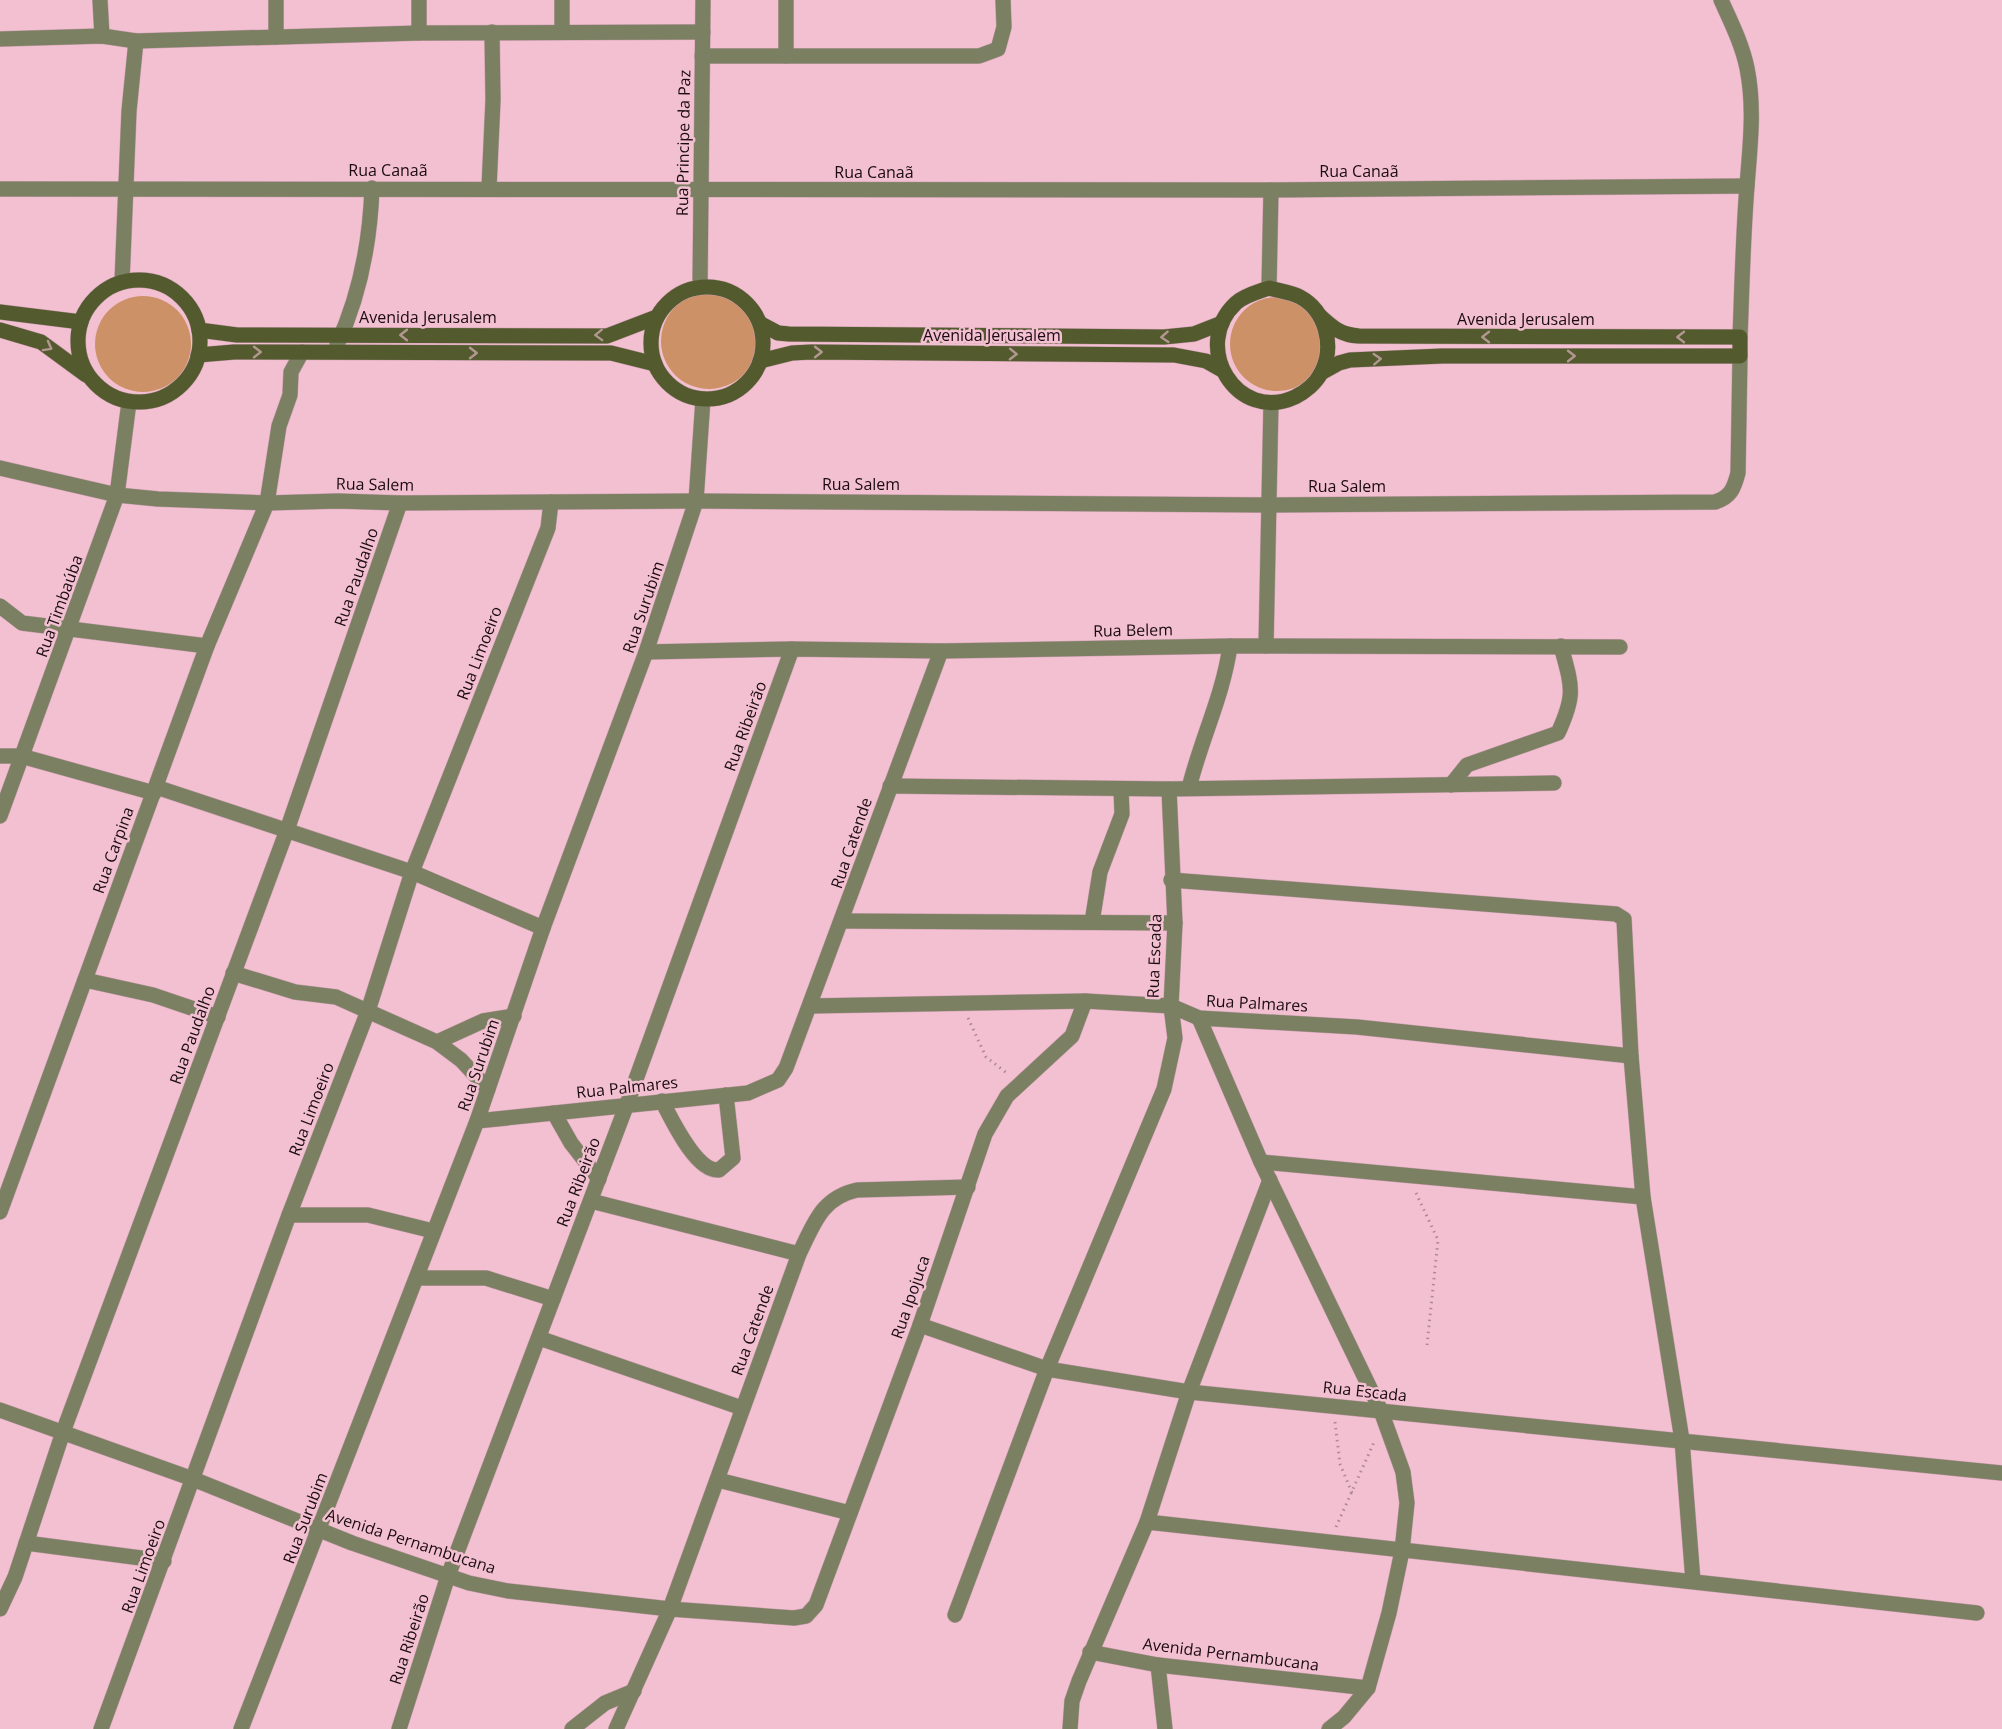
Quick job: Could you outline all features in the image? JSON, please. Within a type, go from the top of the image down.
[{"type":"street","points":[[100,0],[102,36]]},
{"type":"street","points":[[276,0],[276,37]]},
{"type":"street","points":[[419,0],[419,33]]},
{"type":"street","points":[[562,0],[562,31]]},
{"type":"street","name":"Rua Principe da Paz","points":[[700,286],[699,190],[703,0]]},
{"type":"street","points":[[786,0],[786,56]]},
{"type":"street","points":[[702,56],[959,58],[989,54],[998,49],[1001,41],[1004,27],[1003,0]]},
{"type":"street","points":[[1266,646],[1267,505],[1271,403],[1302,393],[1321,373],[1338,363],[1350,360],[1442,356],[1740,356],[1747,186],[1753,133],[1747,68],[1737,35],[1721,0]]},
{"type":"street","points":[[489,188],[493,100],[492,32]]},
{"type":"street","points":[[0,39],[102,36],[136,41],[419,33],[703,32]]},
{"type":"street","points":[[122,282],[129,111],[136,41]]},
{"type":"street","name":"Rua Canaã","points":[[0,189],[1271,190],[1747,186]]},
{"type":"street","points":[[334,352],[364,270],[370,232],[372,188]]},
{"type":"street","points":[[1222,370],[1217,354],[1217,338],[1222,323],[1238,301],[1269,288],[1271,190]]},
{"type":"street","points":[[0,330],[41,342],[89,377],[113,398],[129,402],[151,402],[173,393],[189,376],[198,355],[199,330],[192,311],[180,295],[162,285],[142,280],[122,282],[96,297],[81,322],[78,341],[81,360],[89,377]]},
{"type":"street","points":[[654,318],[651,345],[654,364],[662,378],[674,389],[687,396],[703,399],[721,398],[738,390],[752,377],[760,361],[764,343],[761,324],[751,307],[737,294],[719,287],[700,286]]},
{"type":"street","name":"Avenida Jerusalem","points":[[199,330],[237,335],[607,336],[654,318],[670,300],[688,289],[700,286]]},
{"type":"street","name":"Avenida Jerusalem","points":[[1269,288],[1299,296],[1335,330],[1346,336],[1740,337]]},
{"type":"street","points":[[0,312],[81,322]]},
{"type":"street","points":[[1320,316],[1328,344],[1321,373]]},
{"type":"street","name":"Avenida Jerusalem","points":[[761,324],[778,333],[789,334],[1164,338],[1194,333],[1222,323]]},
{"type":"street","points":[[898,334],[899,353]]},
{"type":"street","points":[[518,336],[518,353]]},
{"type":"street","points":[[1079,337],[1080,354]]},
{"type":"street","points":[[198,355],[234,352],[611,353],[654,364]]},
{"type":"street","name":"Rua Carpina","points":[[0,1212],[4,1191],[85,980],[207,646],[267,503],[279,426],[290,395],[291,372],[302,352]]},
{"type":"street","name":"Avenida Jerusalem","points":[[760,361],[802,352],[1174,355],[1206,361],[1222,370],[1243,394],[1271,403]]},
{"type":"street","name":"Rua Salem","points":[[0,468],[117,495],[158,500],[267,503],[696,501],[1267,505],[1703,502],[1724,499],[1733,490],[1738,473],[1740,356]]},
{"type":"street","name":"Rua Surubim","points":[[241,1729],[477,1121],[543,928],[646,652],[696,501],[703,399]]},
{"type":"street","name":"Rua Timbaúba","points":[[0,816],[70,630],[117,495],[129,402]]},
{"type":"street","name":"Rua Limoeiro","points":[[101,1729],[289,1215],[368,1011],[412,872],[548,528],[551,502]]},
{"type":"street","name":"Rua Paudalho","points":[[0,1609],[7,1577],[26,1543],[63,1432],[287,830],[400,503]]},
{"type":"street","points":[[0,606],[22,623],[207,646]]},
{"type":"street","points":[[1189,788],[1199,750],[1225,680],[1230,646]]},
{"type":"street","name":"Rua Belem","points":[[646,652],[792,649],[941,651],[1230,646],[1620,647]]},
{"type":"street","points":[[1451,785],[1467,765],[1558,733],[1570,706],[1572,686],[1561,646]]},
{"type":"street","name":"Rua Ribeirão","points":[[399,1729],[448,1576],[627,1104],[792,649]]},
{"type":"street","name":"Rua Catende","points":[[778,1080],[786,1068],[810,1006],[941,651]]},
{"type":"street","points":[[0,756],[21,756],[155,790],[287,830],[412,872],[543,928]]},
{"type":"street","points":[[890,786],[1169,789],[1554,783]]},
{"type":"street","points":[[1092,922],[1100,872],[1122,814],[1121,789]]},
{"type":"street","name":"Rua Escada","points":[[955,1615],[1047,1369],[1164,1089],[1175,1038],[1171,1006],[1175,923],[1171,880],[1169,789]]},
{"type":"street","points":[[1171,880],[1616,914],[1624,919],[1631,1056],[1643,1197],[1682,1440],[1693,1581]]},
{"type":"street","points":[[842,921],[1175,923]]},
{"type":"street","points":[[233,973],[295,992],[336,997],[437,1042],[461,1060],[488,1089]]},
{"type":"street","points":[[85,980],[153,995],[218,1017]]},
{"type":"street","name":"Rua Palmares","points":[[810,1006],[1085,1001],[1171,1006],[1199,1018],[1356,1027],[1631,1056]]},
{"type":"street","name":"Rua Ipojuca","points":[[794,1617],[806,1616],[816,1605],[920,1324],[986,1134],[1007,1096],[1072,1036],[1085,1001]]},
{"type":"street","points":[[437,1042],[483,1021],[514,1016]]},
{"type":"street","points":[[1199,1018],[1270,1180],[1382,1415],[1403,1472],[1407,1503],[1402,1551],[1389,1613],[1368,1688],[1344,1717],[1329,1729]]},
{"type":"street","name":"Rua Palmares","points":[[477,1121],[748,1093],[778,1080]]},
{"type":"street","points":[[662,1101],[678,1131],[698,1159],[707,1169],[719,1170],[733,1158],[726,1095]]},
{"type":"street","points":[[554,1113],[571,1143],[599,1179]]},
{"type":"street","points":[[1262,1162],[1643,1197]]},
{"type":"street","points":[[1070,1729],[1072,1701],[1090,1652],[1147,1522],[1189,1392],[1270,1180]]},
{"type":"street","name":"Rua Catende","points":[[634,1691],[670,1609],[799,1254],[823,1208],[840,1194],[856,1190],[968,1187]]},
{"type":"street","points":[[591,1201],[799,1254]]},
{"type":"street","points":[[289,1215],[368,1215],[433,1231]]},
{"type":"street","points":[[417,1278],[486,1278],[554,1299]]},
{"type":"street","name":"Rua Escada","points":[[920,1324],[1047,1369],[1189,1392],[1335,1406],[1382,1415],[1682,1440],[2002,1473]]},
{"type":"street","points":[[539,1338],[742,1408]]},
{"type":"street","name":"Avenida Pernambucana","points":[[0,1410],[193,1479],[319,1530],[448,1576],[508,1591],[670,1609],[794,1617]]},
{"type":"street","points":[[718,1480],[850,1513]]},
{"type":"street","points":[[1147,1522],[1977,1613]]},
{"type":"street","points":[[26,1543],[164,1561]]},
{"type":"street","name":"Avenida Pernambucana","points":[[1090,1652],[1158,1665],[1368,1688]]},
{"type":"street","points":[[1158,1665],[1165,1729]]},
{"type":"street","points":[[572,1729],[605,1703],[634,1691]]},
{"type":"street","points":[[616,1729],[634,1691]]},
{"type":"street","points":[[628,1729],[634,1691]]},
{"type":"path","points":[[964,1003],[973,1031],[986,1057],[1019,1083]]},
{"type":"path","points":[[1407,1176],[1438,1240],[1427,1345]]},
{"type":"path","points":[[1335,1406],[1340,1464],[1352,1492]]},
{"type":"path","points":[[1329,1543],[1382,1415]]},
{"type":"shaded area","points":[[709,293],[727,297],[743,307],[753,323],[757,341],[753,359],[743,375],[727,385],[709,389],[691,385],[675,375],[665,359],[661,341],[665,323],[675,307],[691,297]]},
{"type":"shaded area","points":[[143,296],[161,300],[177,310],[187,326],[191,344],[187,362],[177,378],[161,388],[143,392],[125,388],[109,378],[99,362],[95,344],[99,326],[109,310],[125,300]]},
{"type":"shaded area","points":[[1277,297],[1295,300],[1310,311],[1321,326],[1324,344],[1321,362],[1310,377],[1295,388],[1277,391],[1259,388],[1244,377],[1233,362],[1230,344],[1233,326],[1244,311],[1259,300]]}]
